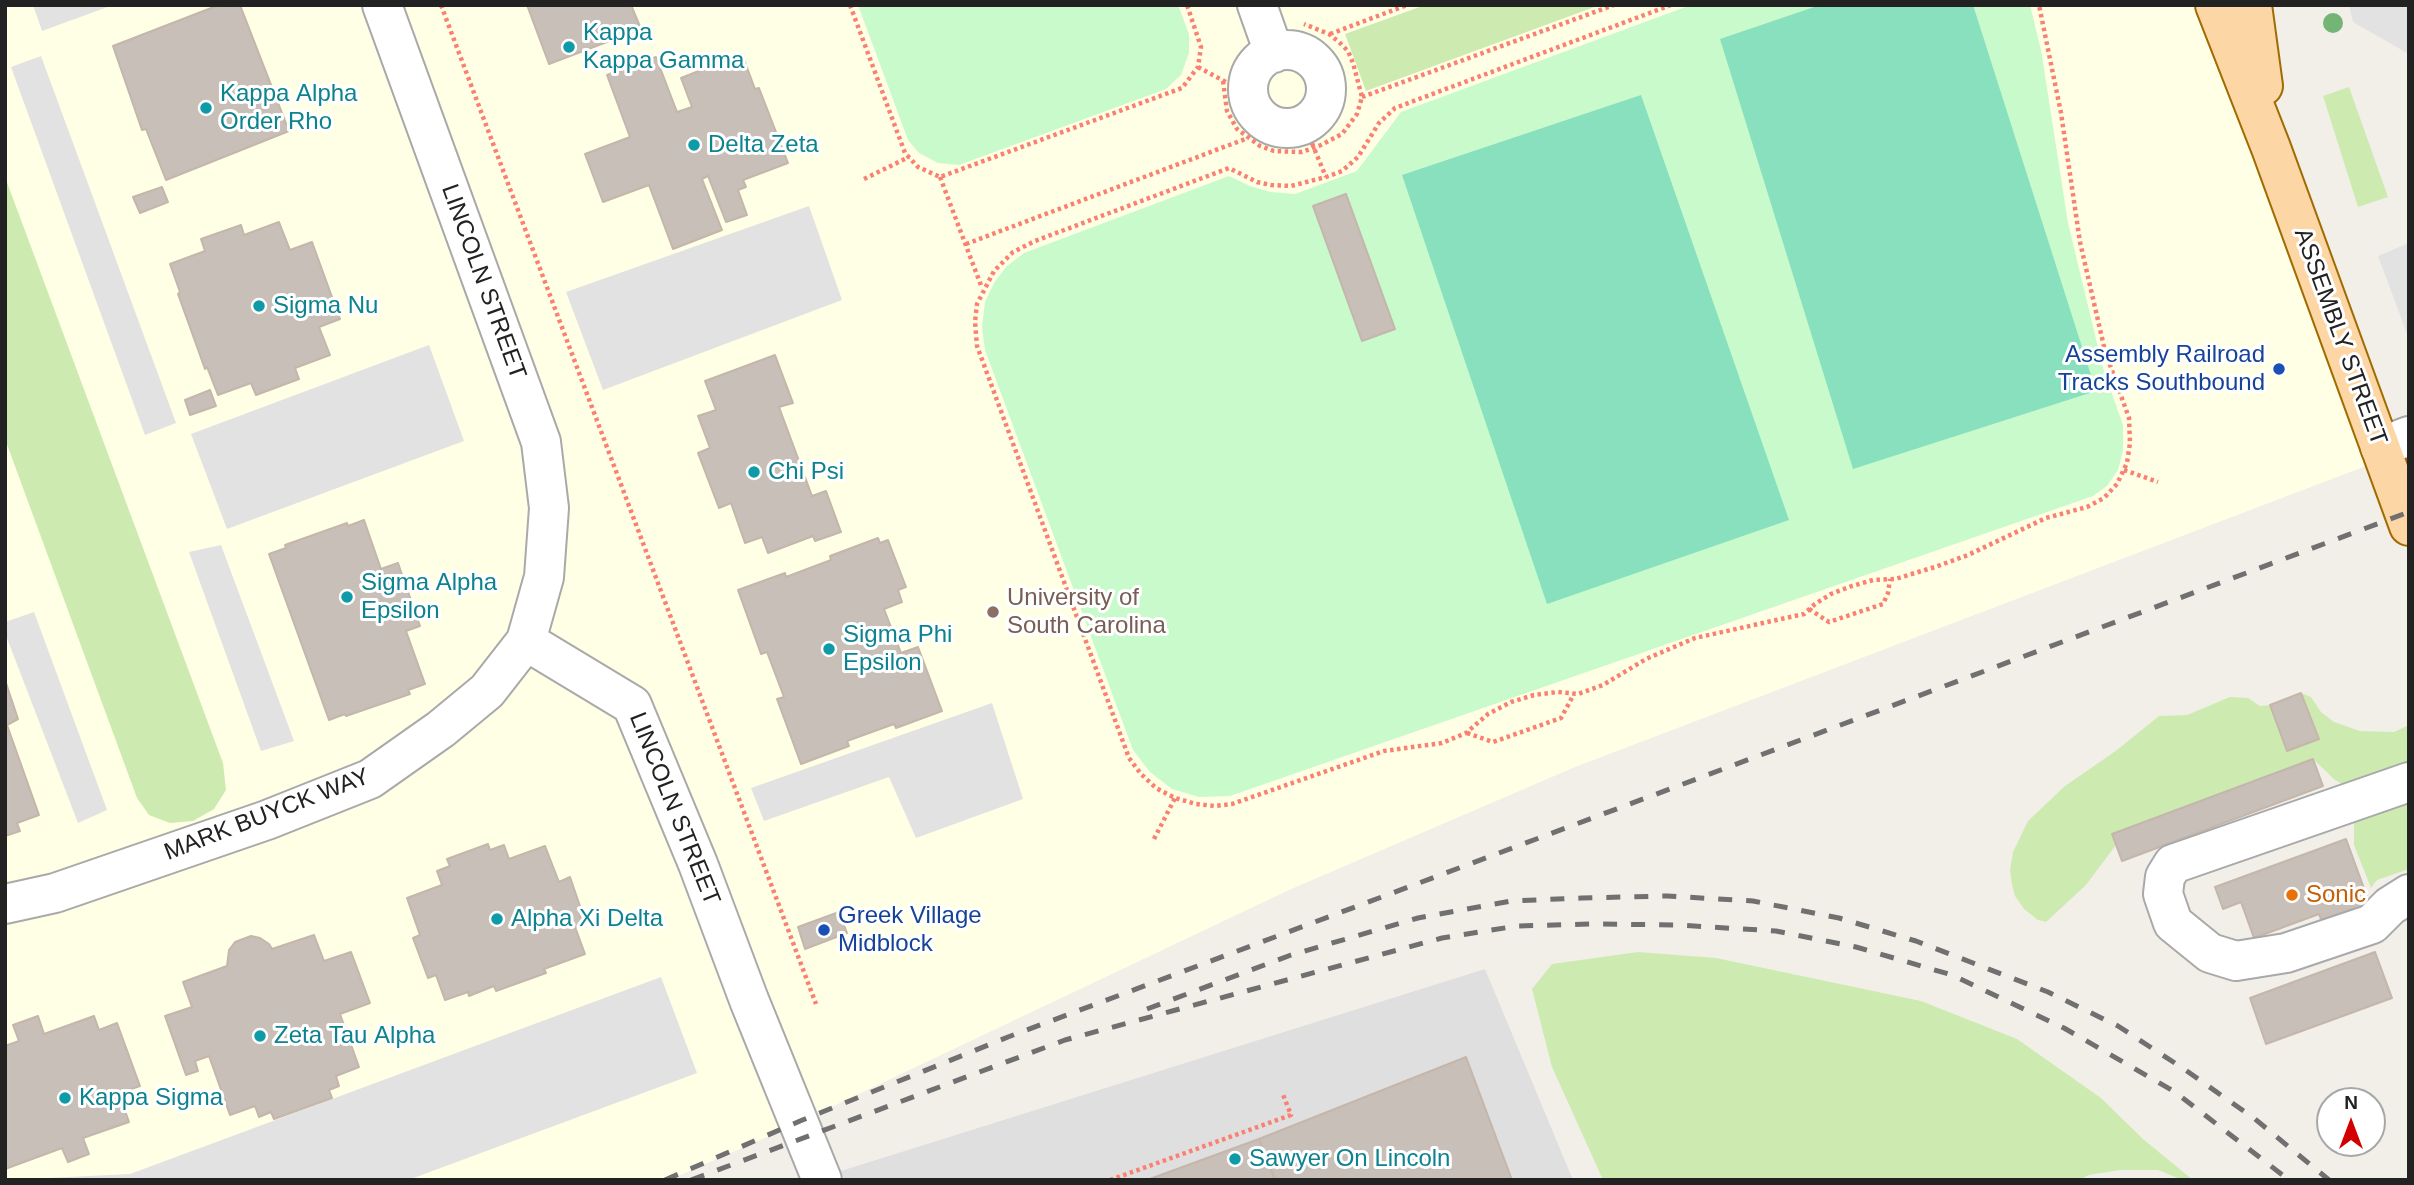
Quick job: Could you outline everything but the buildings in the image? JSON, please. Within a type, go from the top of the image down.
[{"type":"main road","name":"ASSEMBLY STREET","points":[[2215,5],[2271,148],[2395,442],[2409,526]]},
{"type":"main road","name":"ASSEMBLY STREET","points":[[2252,5],[2271,148]]},
{"type":"street","name":"LINCOLN STREET","points":[[383,5],[541,442],[549,508],[544,577],[526,641],[632,705],[698,864],[748,1000],[822,1180]]},
{"type":"street","points":[[1257,5],[1274,53]]},
{"type":"street","points":[[1287,50],[1312,59],[1321,69],[1326,82],[1326,95],[1313,118],[1309,136],[1291,128],[1267,123],[1236,87],[1250,79],[1263,59],[1287,50]]},
{"type":"street","name":"MARK BUYCK WAY","points":[[5,904],[55,893],[267,820],[370,779],[441,729],[487,691],[526,641]]},
{"type":"street","points":[[2409,782],[2173,864],[2165,877],[2163,894],[2173,923],[2210,953],[2236,961],[2286,953],[2372,924],[2390,906],[2409,894]]},
{"type":"path","points":[[441,5],[816,1004]]},
{"type":"path","points":[[850,5],[909,157],[918,167],[940,177],[1182,88],[1198,67],[1201,47],[1187,5]]},
{"type":"path","points":[[1309,136],[1342,134],[1357,114],[1362,97],[1359,79],[1348,51],[1329,34],[1407,5]]},
{"type":"path","points":[[1362,97],[1614,5]]},
{"type":"path","points":[[1671,5],[1395,108],[1379,123],[1358,157],[1342,171],[1291,186],[1257,182],[1229,168],[1035,241],[1013,252],[994,271],[983,289],[976,313],[977,346],[1129,758],[1156,788],[1175,798],[1214,806],[1232,804],[1384,751],[1442,743],[1466,733],[1488,714],[1511,702],[1534,695],[1558,692],[1574,694],[1604,685],[1646,659],[1695,638],[1804,614],[1831,594],[1873,580],[1891,579],[1957,559],[2046,518],[2087,507],[2104,498],[2117,484],[2124,470],[2130,443],[2129,418],[2105,351],[2080,242],[2059,99],[2039,5]]},
{"type":"path","points":[[1198,67],[1236,87],[1227,111],[1237,129],[1248,138],[1274,151],[1302,152],[1309,136]]},
{"type":"path","points":[[1309,136],[1326,177]]},
{"type":"path","points":[[965,244],[1248,138]]},
{"type":"path","points":[[864,179],[909,157]]},
{"type":"path","points":[[940,177],[983,289]]},
{"type":"path","points":[[2124,470],[2158,482]]},
{"type":"path","points":[[1809,609],[1829,622],[1883,604],[1891,579]]},
{"type":"path","points":[[1466,733],[1493,742],[1561,718],[1574,694]]},
{"type":"path","points":[[1154,839],[1175,798]]},
{"type":"path","points":[[1110,1180],[1291,1115],[1282,1092]]},
{"type":"shaded area","name":"University of South Carolina","points":[[5,5],[2235,5],[2387,458],[1575,767],[1289,890],[785,1129],[669,1180],[5,1180]]},
{"type":"shaded area","points":[[33,5],[113,5],[42,31]]},
{"type":"shaded area","points":[[2349,5],[2409,5],[2409,59],[2407,53],[2353,22]]},
{"type":"shaded area","points":[[41,56],[176,423],[145,435],[11,67]]},
{"type":"shaded area","points":[[809,206],[842,300],[603,390],[566,292]]},
{"type":"shaded area","points":[[2409,243],[2409,339],[2378,256]]},
{"type":"shaded area","points":[[429,345],[464,441],[227,529],[191,434]]},
{"type":"shaded area","points":[[221,545],[294,741],[261,751],[189,552]]},
{"type":"shaded area","points":[[34,612],[107,810],[78,823],[5,633],[5,622]]},
{"type":"shaded area","points":[[992,703],[1023,799],[916,838],[889,777],[764,821],[751,788]]},
{"type":"shaded area","points":[[1485,969],[1573,1180],[845,1180],[841,1171]]},
{"type":"shaded area","points":[[661,977],[697,1073],[408,1180],[5,1180],[130,1174]]},
{"type":"green space","points":[[858,5],[1178,5],[1189,34],[1189,53],[1181,75],[1166,89],[959,165],[938,163],[919,153],[908,140]]},
{"type":"green space","points":[[1425,5],[1600,5],[1366,91],[1345,34]]},
{"type":"green space","points":[[1691,5],[2030,5],[2041,50],[2068,223],[2103,368],[2123,425],[2123,450],[2118,470],[2107,486],[2093,496],[1230,796],[1199,797],[1172,789],[1150,772],[1133,750],[985,350],[982,327],[985,302],[994,283],[1006,267],[1024,253],[1229,176],[1271,192],[1295,194],[1357,171],[1401,112]]},
{"type":"green space","points":[[1820,5],[1973,5],[2096,391],[1853,469],[1720,39]]},
{"type":"green space","points":[[2349,87],[2388,197],[2358,207],[2323,96]]},
{"type":"green space","points":[[1641,95],[1789,520],[1547,604],[1402,175]]},
{"type":"green space","points":[[5,177],[223,763],[226,790],[214,809],[193,821],[170,823],[149,815],[137,798],[5,439]]},
{"type":"green space","points":[[2301,693],[2311,697],[2321,712],[2334,722],[2360,731],[2394,732],[2409,725],[2409,765],[2346,786],[2335,780],[2313,759],[2112,834],[2116,845],[2086,885],[2046,922],[2038,920],[2024,909],[2015,896],[2012,885],[2010,870],[2013,852],[2028,821],[2065,786],[2117,750],[2159,716],[2187,715],[2230,697],[2248,698],[2260,706],[2270,705],[2288,751],[2319,739]]},
{"type":"green space","points":[[2409,801],[2409,869],[2377,880],[2371,888],[2354,845],[2354,823],[2360,818]]},
{"type":"green space","points":[[1638,952],[1716,958],[1921,1001],[2017,1039],[2101,1098],[2143,1139],[2193,1180],[2183,1180],[2158,1170],[2120,1170],[2089,1175],[2079,1180],[1603,1180],[1552,1067],[1532,989],[1552,964]]},
{"type":"railway","points":[[665,1180],[800,1121],[1008,1037],[2409,512]]},
{"type":"railway","points":[[1147,1009],[1291,955],[1418,918],[1511,901],[1667,896],[1753,901],[1839,918],[1916,941],[2048,992],[2118,1026],[2184,1069],[2255,1119],[2329,1180]]},
{"type":"railway","points":[[691,1180],[1065,1040],[1442,938],[1517,926],[1593,924],[1677,925],[1776,931],[1856,947],[1952,975],[2064,1028],[2175,1092],[2289,1180]]},
{"type":"place","name":"Kappa Kappa Gamma","points":[[569,47]]},
{"type":"place","name":"Kappa Alpha Order Rho","points":[[206,108]]},
{"type":"place","name":"Delta Zeta","points":[[694,145]]},
{"type":"place","name":"Sigma Nu","points":[[259,306]]},
{"type":"place","name":"Assembly Railroad Tracks Southbound","points":[[2279,369]]},
{"type":"place","name":"Chi Psi","points":[[754,472]]},
{"type":"place","name":"Sigma Alpha Epsilon","points":[[347,597]]},
{"type":"place","name":"University of South Carolina","points":[[993,612]]},
{"type":"place","name":"Sigma Phi Epsilon","points":[[829,649]]},
{"type":"place","name":"Sonic","points":[[2292,895]]},
{"type":"place","name":"Alpha Xi Delta","points":[[497,919]]},
{"type":"place","name":"Greek Village Midblock","points":[[824,930]]},
{"type":"place","name":"Zeta Tau Alpha","points":[[260,1036]]},
{"type":"place","name":"Kappa Sigma","points":[[65,1098]]},
{"type":"place","name":"Sawyer On Lincoln","points":[[1235,1159]]}]
